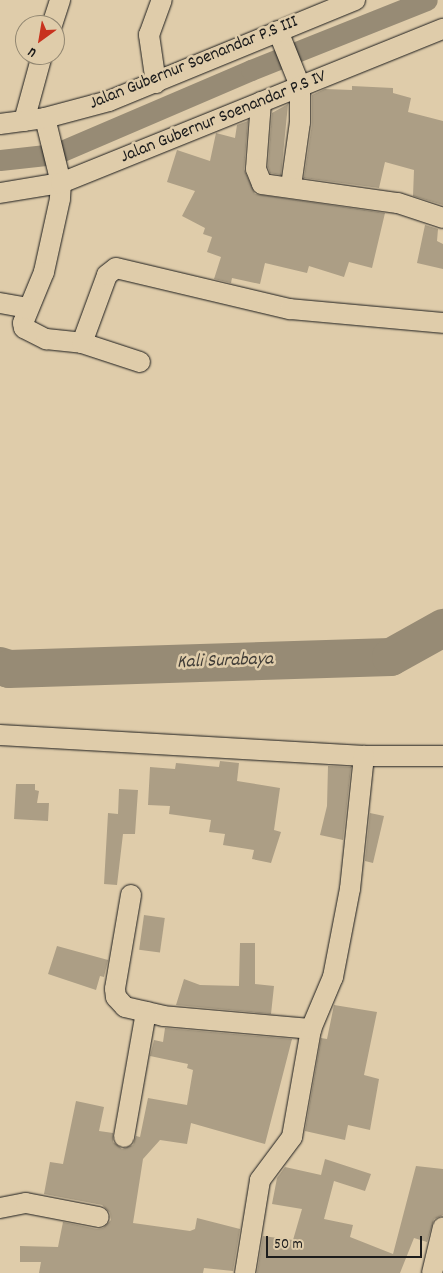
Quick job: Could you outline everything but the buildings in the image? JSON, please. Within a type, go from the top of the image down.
[{"type":"street","points":[[55,15],[60,0]]},
{"type":"street","points":[[156,83],[149,35],[162,0]]},
{"type":"street","name":"Jalan Gubernur Soenandar P.S III","points":[[0,124],[45,118],[109,101],[280,36],[355,0]]},
{"type":"street","name":"Jalan Gubernur Soenandar P.S IV","points":[[0,193],[60,178],[261,102],[298,82],[443,29]]},
{"type":"street","points":[[280,36],[298,82],[300,122],[290,186]]},
{"type":"street","points":[[24,121],[39,65]]},
{"type":"street","points":[[261,102],[256,169],[258,181],[267,186],[290,186],[398,203],[443,218]]},
{"type":"street","points":[[45,118],[60,178],[44,272],[23,323],[28,333],[46,339],[82,344],[140,362]]},
{"type":"street","points":[[82,344],[106,274],[116,268],[290,309],[443,323]]},
{"type":"street","points":[[0,303],[29,308]]},
{"type":"street","points":[[0,735],[364,756],[443,756]]},
{"type":"street","points":[[245,1273],[260,1180],[292,1137],[311,1029],[333,977],[350,890],[364,756]]},
{"type":"street","points":[[130,895],[115,989],[116,996],[126,1007],[146,1012],[311,1029]]},
{"type":"street","points":[[124,1137],[146,1012]]},
{"type":"street","points":[[0,1208],[26,1203],[99,1217]]},
{"type":"street","points":[[432,1273],[443,1227]]},
{"type":"waterway","points":[[0,160],[55,154],[251,70],[427,0]]},
{"type":"waterway","name":"Kali Surabaya","points":[[0,666],[9,669],[391,657],[443,628]]}]
